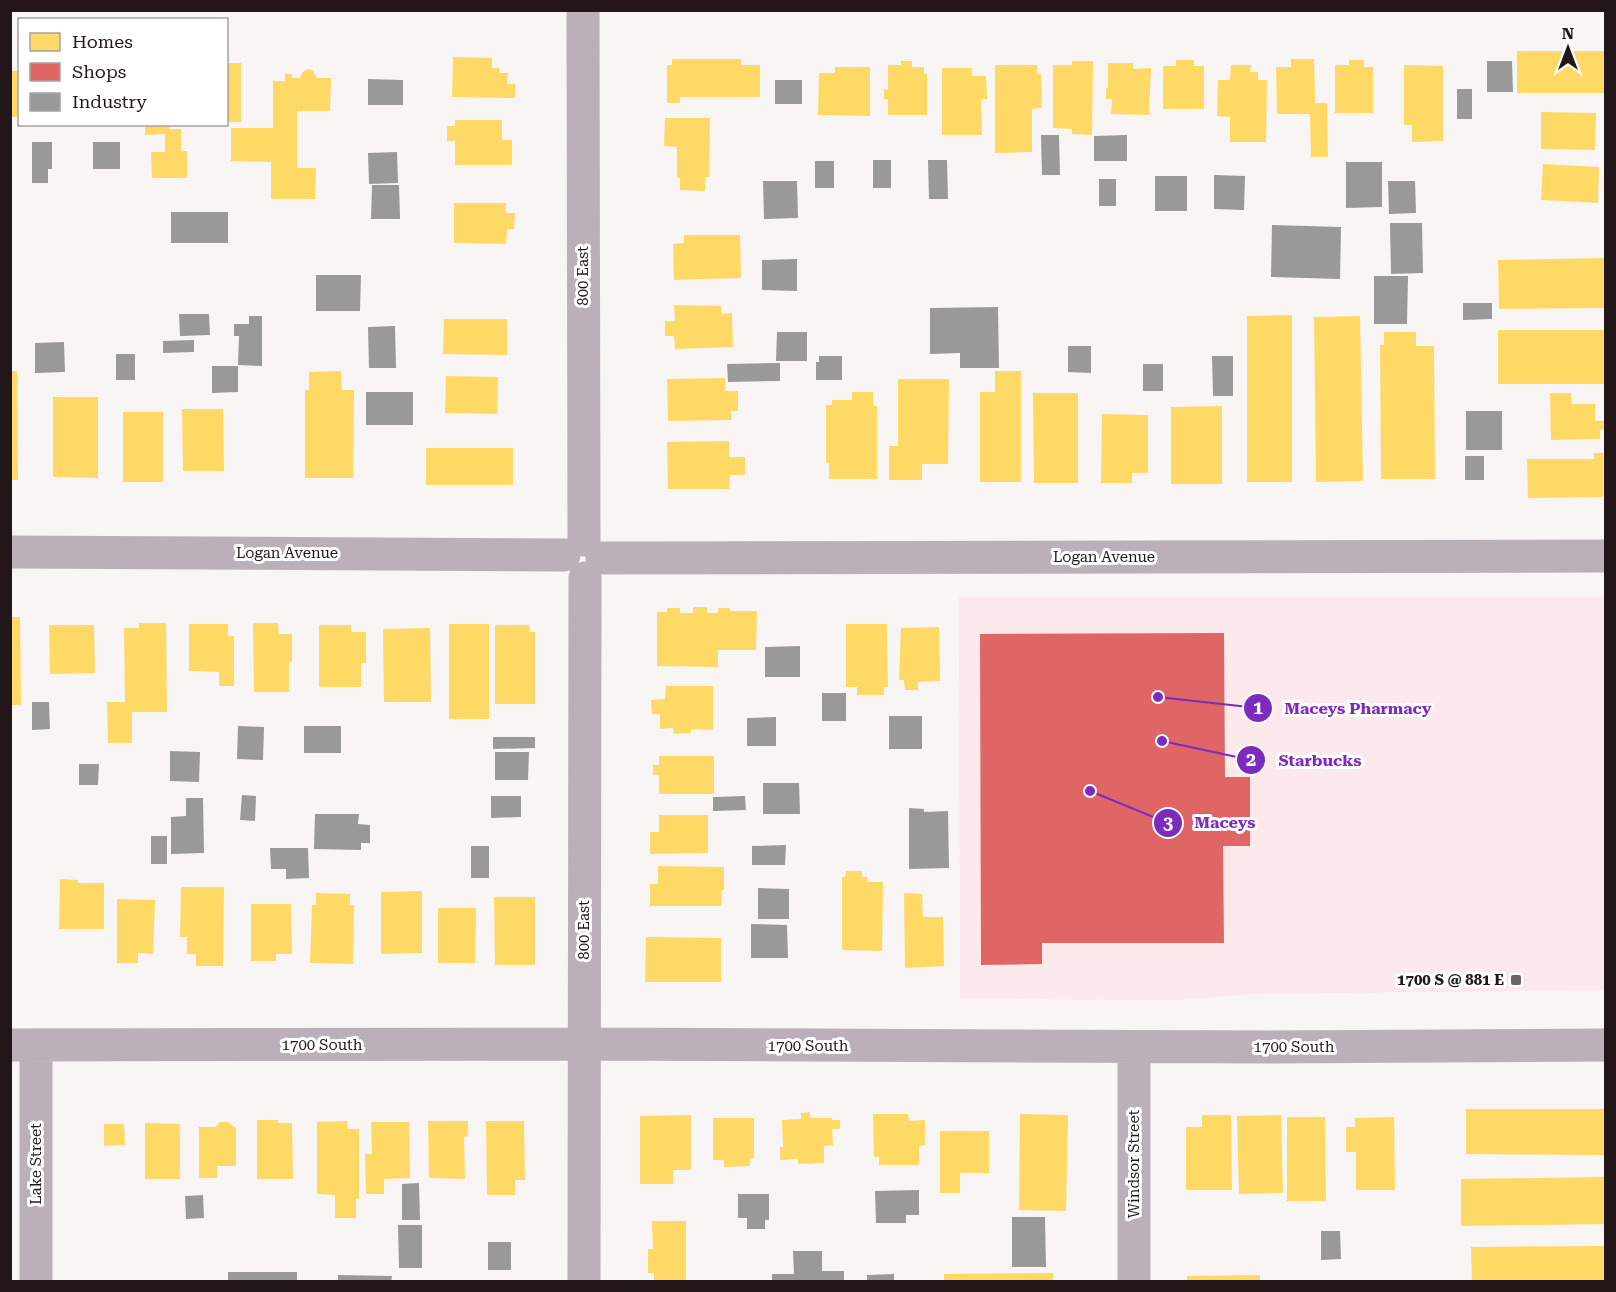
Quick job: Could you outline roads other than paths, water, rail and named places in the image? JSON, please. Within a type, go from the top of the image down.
[{"type":"street","points":[[579,10],[588,10]]},
{"type":"street","name":"800 East","points":[[583,11],[584,1281]]},
{"type":"street","name":"Logan Avenue","points":[[10,552],[583,558],[1605,556]]},
{"type":"street","name":"1700 South","points":[[23,1046],[1605,1045]]},
{"type":"street","name":"Lake Street","points":[[23,1046],[36,1281]]},
{"type":"street","name":"Windsor Street","points":[[1134,1047],[1134,1281]]},
{"type":"place","name":"Maceys Pharmacy","points":[[1158,697]]},
{"type":"place","name":"Starbucks","points":[[1162,741]]},
{"type":"place","name":"Maceys","points":[[1090,791]]},
{"type":"place","name":"1700 S @ 881 E","points":[[1516,980]]}]
